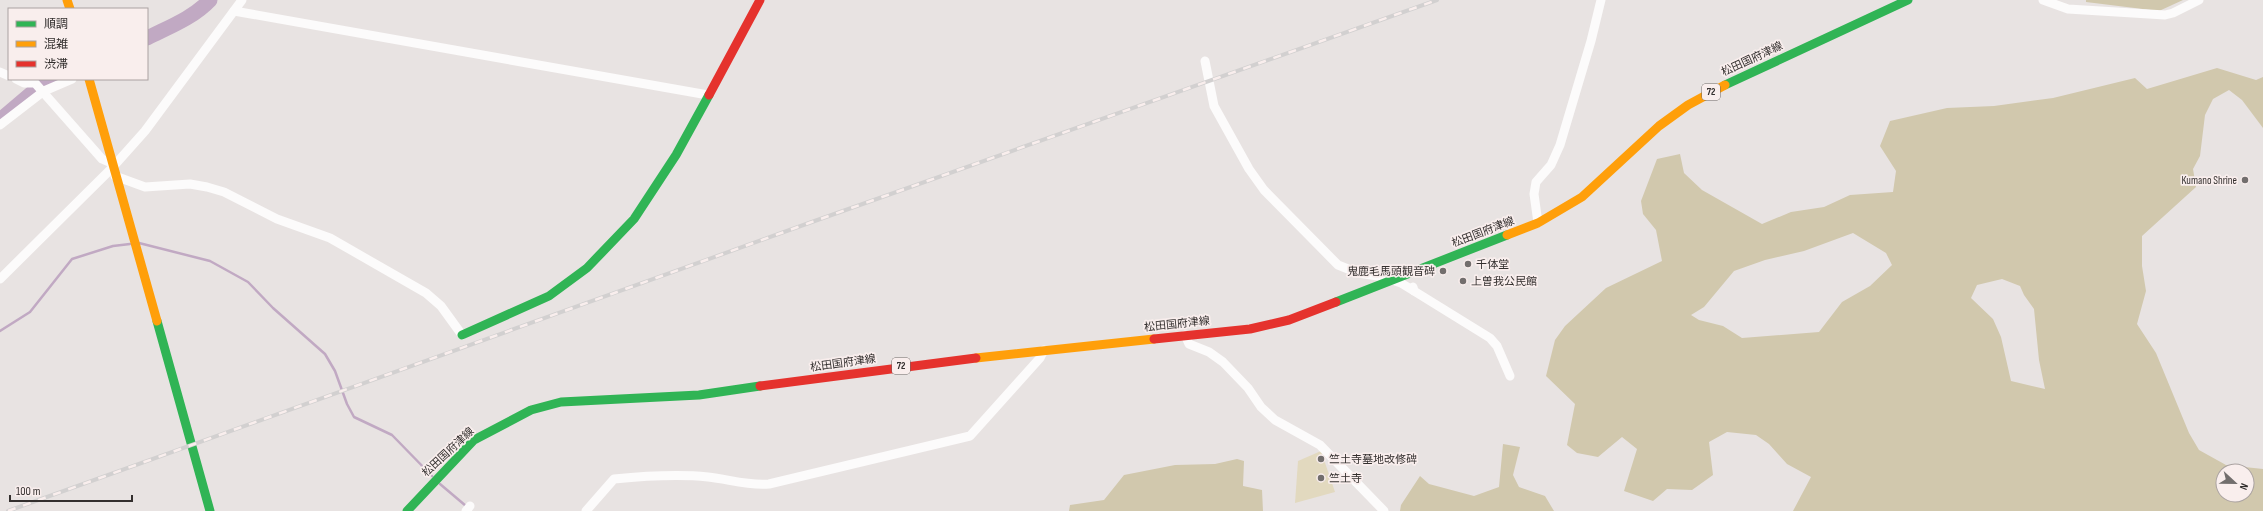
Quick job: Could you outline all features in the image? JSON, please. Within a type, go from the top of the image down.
[{"type":"main road","points":[[462,335],[549,296],[587,268],[634,219],[676,155],[760,0]]},
{"type":"main road","name":"松田国府津線","points":[[407,511],[474,440],[501,424],[531,410],[561,402],[698,395],[912,365],[1250,329],[1289,320],[1408,275],[1538,223],[1582,197],[1659,126],[1688,105],[1733,80],[1908,0]]},
{"type":"main road","points":[[89,80],[210,511]]},
{"type":"street","points":[[0,279],[113,169],[145,131],[242,0]]},
{"type":"street","points":[[1538,223],[1534,194],[1536,182],[1551,165],[1560,145],[1591,41],[1601,0]]},
{"type":"street","points":[[2043,0],[2068,9],[2165,15],[2179,11],[2199,0]]},
{"type":"street","points":[[234,11],[708,96]]},
{"type":"street","points":[[1205,61],[1214,106],[1249,169],[1264,190],[1338,265],[1358,273],[1384,277],[1401,283],[1490,338],[1497,346],[1510,376]]},
{"type":"street","points":[[19,80],[40,88],[102,159],[113,169],[144,187],[190,184],[207,187],[224,192],[278,219],[330,238],[426,293],[441,306],[462,335]]},
{"type":"street","points":[[0,125],[40,88],[68,80]]},
{"type":"street","points":[[1358,273],[1358,294]]},
{"type":"street","points":[[1408,275],[1414,291]]},
{"type":"street","points":[[1185,335],[1189,344],[1209,352],[1223,362],[1248,388],[1261,407],[1275,420],[1320,444],[1384,511]]},
{"type":"street","points":[[586,511],[614,479],[670,476],[707,477],[757,485],[769,484],[970,436],[1044,350]]},
{"type":"shaded area","points":[[2086,0],[2183,0],[2159,11],[2086,2]]},
{"type":"shaded area","points":[[2217,68],[2256,80],[2263,77],[2263,128],[2242,100],[2229,90],[2213,99],[2205,115],[2200,156],[2193,169],[2196,187],[2142,236],[2142,266],[2146,291],[2137,324],[2156,353],[2189,433],[2199,450],[2222,463],[2215,463],[2215,503],[2255,503],[2255,468],[2263,469],[2263,511],[1793,511],[1811,477],[1787,464],[1769,444],[1756,435],[1727,432],[1709,442],[1713,475],[1692,490],[1667,489],[1653,501],[1624,491],[1637,449],[1622,437],[1598,457],[1577,453],[1567,445],[1575,404],[1546,376],[1555,340],[1565,326],[1606,288],[1662,261],[1656,230],[1643,214],[1641,201],[1657,159],[1680,154],[1684,173],[1702,190],[1762,224],[1791,212],[1824,207],[1850,195],[1893,192],[1896,171],[1880,146],[1890,121],[1947,108],[1994,106],[2053,98],[2135,78],[2147,89]],"holes":[[[1853,233],[1886,253],[1892,265],[1870,286],[1842,302],[1819,332],[1742,338],[1723,326],[1699,320],[1691,315],[1704,307],[1734,271],[1765,260],[1804,251]],[[2002,279],[2020,286],[2024,295],[2034,309],[2039,360],[2045,389],[2011,381],[2001,337],[1993,319],[1971,298],[1977,285]]]},
{"type":"shaded area","points":[[1503,444],[1520,447],[1513,475],[1519,487],[1545,496],[1554,511],[1400,511],[1401,505],[1420,476],[1429,484],[1474,496],[1499,487]]},
{"type":"shaded area","points":[[1321,451],[1335,492],[1295,503],[1298,461]]},
{"type":"shaded area","points":[[1237,459],[1244,461],[1243,486],[1262,490],[1263,511],[1069,511],[1070,505],[1104,500],[1124,475],[1175,465],[1215,464]]},
{"type":"waterway","points":[[148,38],[188,17],[210,0]]},
{"type":"waterway","points":[[0,120],[39,87],[57,80]]},
{"type":"waterway","points":[[139,243],[210,261],[248,282],[273,308],[325,354],[335,371],[347,404],[354,417],[392,435],[432,476]]},
{"type":"waterway","points":[[0,331],[30,312],[72,259],[113,246],[130,244]]},
{"type":"waterway","points":[[440,484],[466,506]]},
{"type":"railway","points":[[8,511],[809,223],[1437,0]]},
{"type":"traffic: fast","points":[[1725,85],[1908,0]]},
{"type":"traffic: fast","points":[[462,335],[549,296],[587,268],[634,219],[676,155],[709,95]]},
{"type":"traffic: fast","points":[[1336,302],[1507,235]]},
{"type":"traffic: fast","points":[[157,321],[210,511]]},
{"type":"traffic: fast","points":[[407,511],[474,440],[531,410],[561,402],[699,395],[760,386]]},
{"type":"traffic: slow","points":[[67,0],[70,8]]},
{"type":"traffic: slow","points":[[89,80],[157,321]]},
{"type":"traffic: slow","points":[[1507,235],[1538,223],[1582,197],[1659,126],[1688,105],[1725,85]]},
{"type":"traffic: slow","points":[[976,358],[1154,339]]},
{"type":"traffic: jam","points":[[709,95],[760,0]]},
{"type":"traffic: jam","points":[[1154,339],[1250,329],[1289,320],[1336,302]]},
{"type":"traffic: jam","points":[[760,386],[976,358]]},
{"type":"place","name":"Kumano Shrine","points":[[2245,180]]},
{"type":"place","name":"千体堂","points":[[1468,264]]},
{"type":"place","name":"鬼鹿毛馬頭観音碑","points":[[1443,271]]},
{"type":"place","name":"上曽我公民館","points":[[1463,281]]},
{"type":"place","name":"竺土寺墓地改修碑","points":[[1321,459]]},
{"type":"place","name":"竺土寺","points":[[1321,478]]}]
